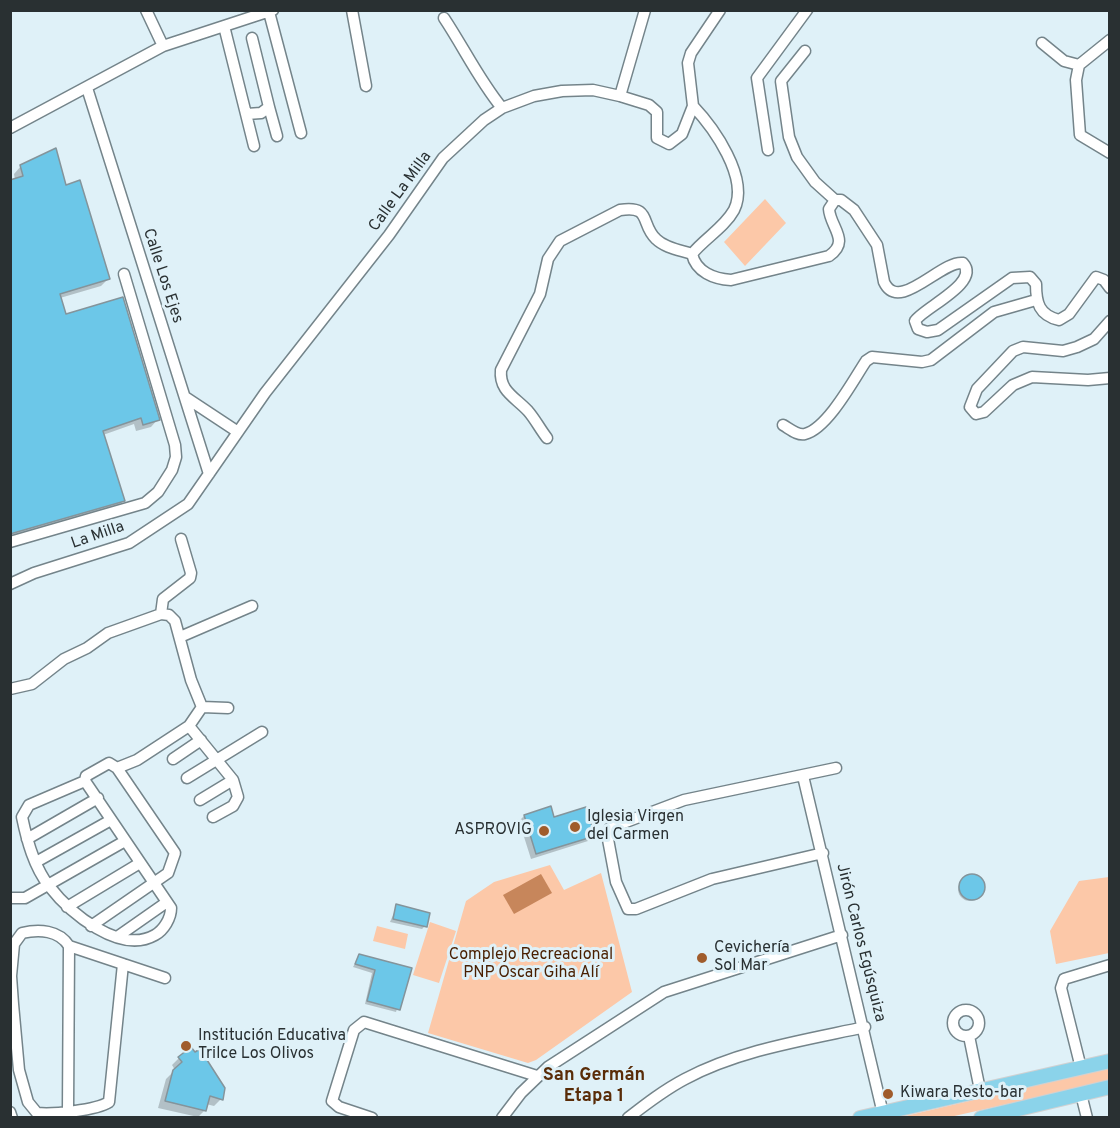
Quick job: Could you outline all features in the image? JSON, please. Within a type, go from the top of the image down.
[{"type":"main road","points":[[860,1118],[1110,1061]]},
{"type":"main road","points":[[981,1118],[1110,1087]]},
{"type":"street","points":[[146,10],[164,46]]},
{"type":"street","points":[[352,10],[366,86]]},
{"type":"street","points":[[620,96],[645,10]]},
{"type":"street","points":[[692,254],[728,219],[735,208],[738,194],[733,167],[718,135],[693,106],[688,63],[691,53],[720,10]]},
{"type":"street","points":[[768,150],[757,78],[807,10]]},
{"type":"street","points":[[10,128],[164,46],[271,11],[301,133]]},
{"type":"street","points":[[444,18],[463,46],[475,70],[502,108]]},
{"type":"street","points":[[224,26],[254,146]]},
{"type":"street","points":[[252,38],[277,136]]},
{"type":"street","points":[[1110,40],[1079,65],[1076,80],[1078,131],[1086,140],[1110,153]]},
{"type":"street","points":[[1042,43],[1064,61],[1079,65]]},
{"type":"street","points":[[805,51],[781,81],[789,137],[806,171],[835,200],[846,202],[854,210],[877,245],[886,287],[897,292],[906,292],[951,264],[963,263],[966,267],[967,272],[961,284],[919,315],[915,321],[918,329],[927,332],[938,330],[1012,278],[1030,277],[1036,284],[1036,300],[1040,309],[1050,318],[1059,320],[1069,315],[1096,277],[1104,280],[1110,288]]},
{"type":"street","name":"Calle Los Ejes","points":[[87,88],[209,474]]},
{"type":"street","name":"Calle La Milla","points":[[209,474],[265,393],[389,235],[443,158],[483,120],[502,108],[534,96],[562,91],[593,90],[649,105],[657,112],[657,138],[669,144],[682,134],[693,106]]},
{"type":"street","points":[[247,114],[261,113],[269,107]]},
{"type":"street","points":[[692,254],[694,262],[701,270],[722,280],[731,280],[829,256],[839,244],[838,230],[829,213],[831,204],[835,200]]},
{"type":"street","points":[[547,438],[529,412],[510,396],[500,378],[501,370],[540,294],[548,259],[560,241],[620,210],[631,208],[639,210],[645,217],[651,233],[661,243],[692,254]]},
{"type":"street","points":[[10,542],[135,508],[158,492],[172,470],[176,457],[175,445],[123,274]]},
{"type":"street","points":[[783,425],[797,433],[805,434],[814,429],[832,411],[866,360],[872,357],[914,362],[931,360],[994,312],[1036,300]]},
{"type":"street","points":[[1110,321],[1094,339],[1077,347],[1063,351],[1023,347],[1013,351],[977,389],[970,407],[976,414],[984,412],[1013,385],[1032,378],[1088,380],[1110,378]]},
{"type":"street","points":[[185,397],[238,432]]},
{"type":"street","name":"La Milla","points":[[10,584],[34,573],[129,543],[188,504],[209,474]]},
{"type":"street","points":[[161,614],[163,599],[190,578],[191,573],[181,539]]},
{"type":"street","points":[[180,637],[252,606]]},
{"type":"street","points":[[10,689],[32,684],[64,659],[87,648],[108,633],[161,614],[170,615],[175,621],[191,680],[202,707]]},
{"type":"street","points":[[202,707],[228,708]]},
{"type":"street","points":[[117,768],[137,759],[189,726],[202,707]]},
{"type":"street","points":[[189,726],[233,780],[238,797],[233,806],[213,817]]},
{"type":"street","points":[[187,778],[262,732]]},
{"type":"street","points":[[173,759],[201,740]]},
{"type":"street","points":[[85,781],[98,798],[111,820],[125,841],[140,862],[153,882],[167,902],[171,914],[160,933],[137,942],[117,937],[91,926],[67,907],[48,885],[36,862],[22,817],[29,805],[85,781],[86,776],[98,767],[109,763],[117,768],[175,853],[168,873],[153,882],[91,926]]},
{"type":"street","points":[[823,853],[711,879],[636,909],[628,909],[616,882],[607,834],[610,828],[684,800],[836,768]]},
{"type":"street","name":"Jirón Carlos Egúsquiza","points":[[803,776],[884,1114]]},
{"type":"street","points":[[200,800],[233,780]]},
{"type":"street","points":[[27,839],[98,798]]},
{"type":"street","points":[[36,862],[111,820]]},
{"type":"street","points":[[10,898],[20,899],[125,841]]},
{"type":"street","points":[[67,907],[140,862]]},
{"type":"street","points":[[117,937],[167,902]]},
{"type":"street","points":[[68,1114],[69,946],[65,940],[51,932],[33,930],[22,933],[14,944],[11,976],[19,1070],[28,1102],[37,1113],[68,1114],[109,1102],[123,964]]},
{"type":"street","points":[[502,1118],[537,1076],[664,992],[842,935]]},
{"type":"street","points":[[69,946],[165,978]]},
{"type":"street","points":[[1081,1068],[1061,988],[1064,979],[1073,974],[1110,965]]},
{"type":"street","points":[[372,1118],[339,1107],[332,1101],[350,1040],[358,1024],[364,1022],[537,1076]]},
{"type":"street","points":[[628,1118],[685,1079],[723,1063],[786,1045],[865,1027]]},
{"type":"street","points":[[969,1036],[980,1090]]},
{"type":"street","points":[[1081,1094],[1087,1118]]},
{"type":"street","points":[[10,1112],[12,1118]]},
{"type":"green space","points":[[765,199],[786,223],[745,266],[724,242]]},
{"type":"green space","name":"Complejo Recreacional PNP Oscar Giha Alí","points":[[550,865],[564,890],[601,873],[632,992],[536,1060],[528,1063],[428,1033],[466,901],[494,882]]},
{"type":"green space","points":[[1109,877],[1109,953],[1056,964],[1050,931],[1079,881]]},
{"type":"green space","points":[[430,922],[456,931],[439,983],[413,975]]},
{"type":"green space","points":[[377,926],[408,934],[405,949],[373,941]]},
{"type":"green space","points":[[1109,1068],[1109,1081],[950,1117],[897,1118]]},
{"type":"shaded area","points":[[541,874],[552,893],[514,914],[503,895]]},
{"type":"building","points":[[56,148],[66,185],[80,180],[110,279],[60,294],[66,314],[123,297],[160,420],[143,425],[141,418],[103,431],[125,501],[10,534],[10,180],[23,176],[20,165]]},
{"type":"building","points":[[551,806],[554,817],[586,807],[595,836],[536,854],[524,815]]},
{"type":"building","points":[[972,874],[981,878],[985,887],[981,896],[972,900],[963,896],[959,887],[963,878]]},
{"type":"building","points":[[396,904],[430,913],[427,927],[393,919]]},
{"type":"building","points":[[359,954],[412,968],[400,1010],[367,1001],[375,970],[355,964]]},
{"type":"building","points":[[191,1047],[195,1052],[200,1049],[225,1088],[223,1100],[210,1096],[206,1111],[165,1101],[173,1070],[182,1062],[178,1057]]},
{"type":"place","name":"Iglesia Virgen del Carmen","points":[[575,827]]},
{"type":"place","name":"ASPROVIG","points":[[544,831]]},
{"type":"place","name":"Cevichería Sol Mar","points":[[702,958]]},
{"type":"place","name":"Institución Educativa Trilce Los Olivos","points":[[186,1046]]},
{"type":"place","name":"Kiwara Resto-bar","points":[[888,1094]]},
{"type":"district","name":"San Germán Etapa 1","points":[[594,1086]]}]
